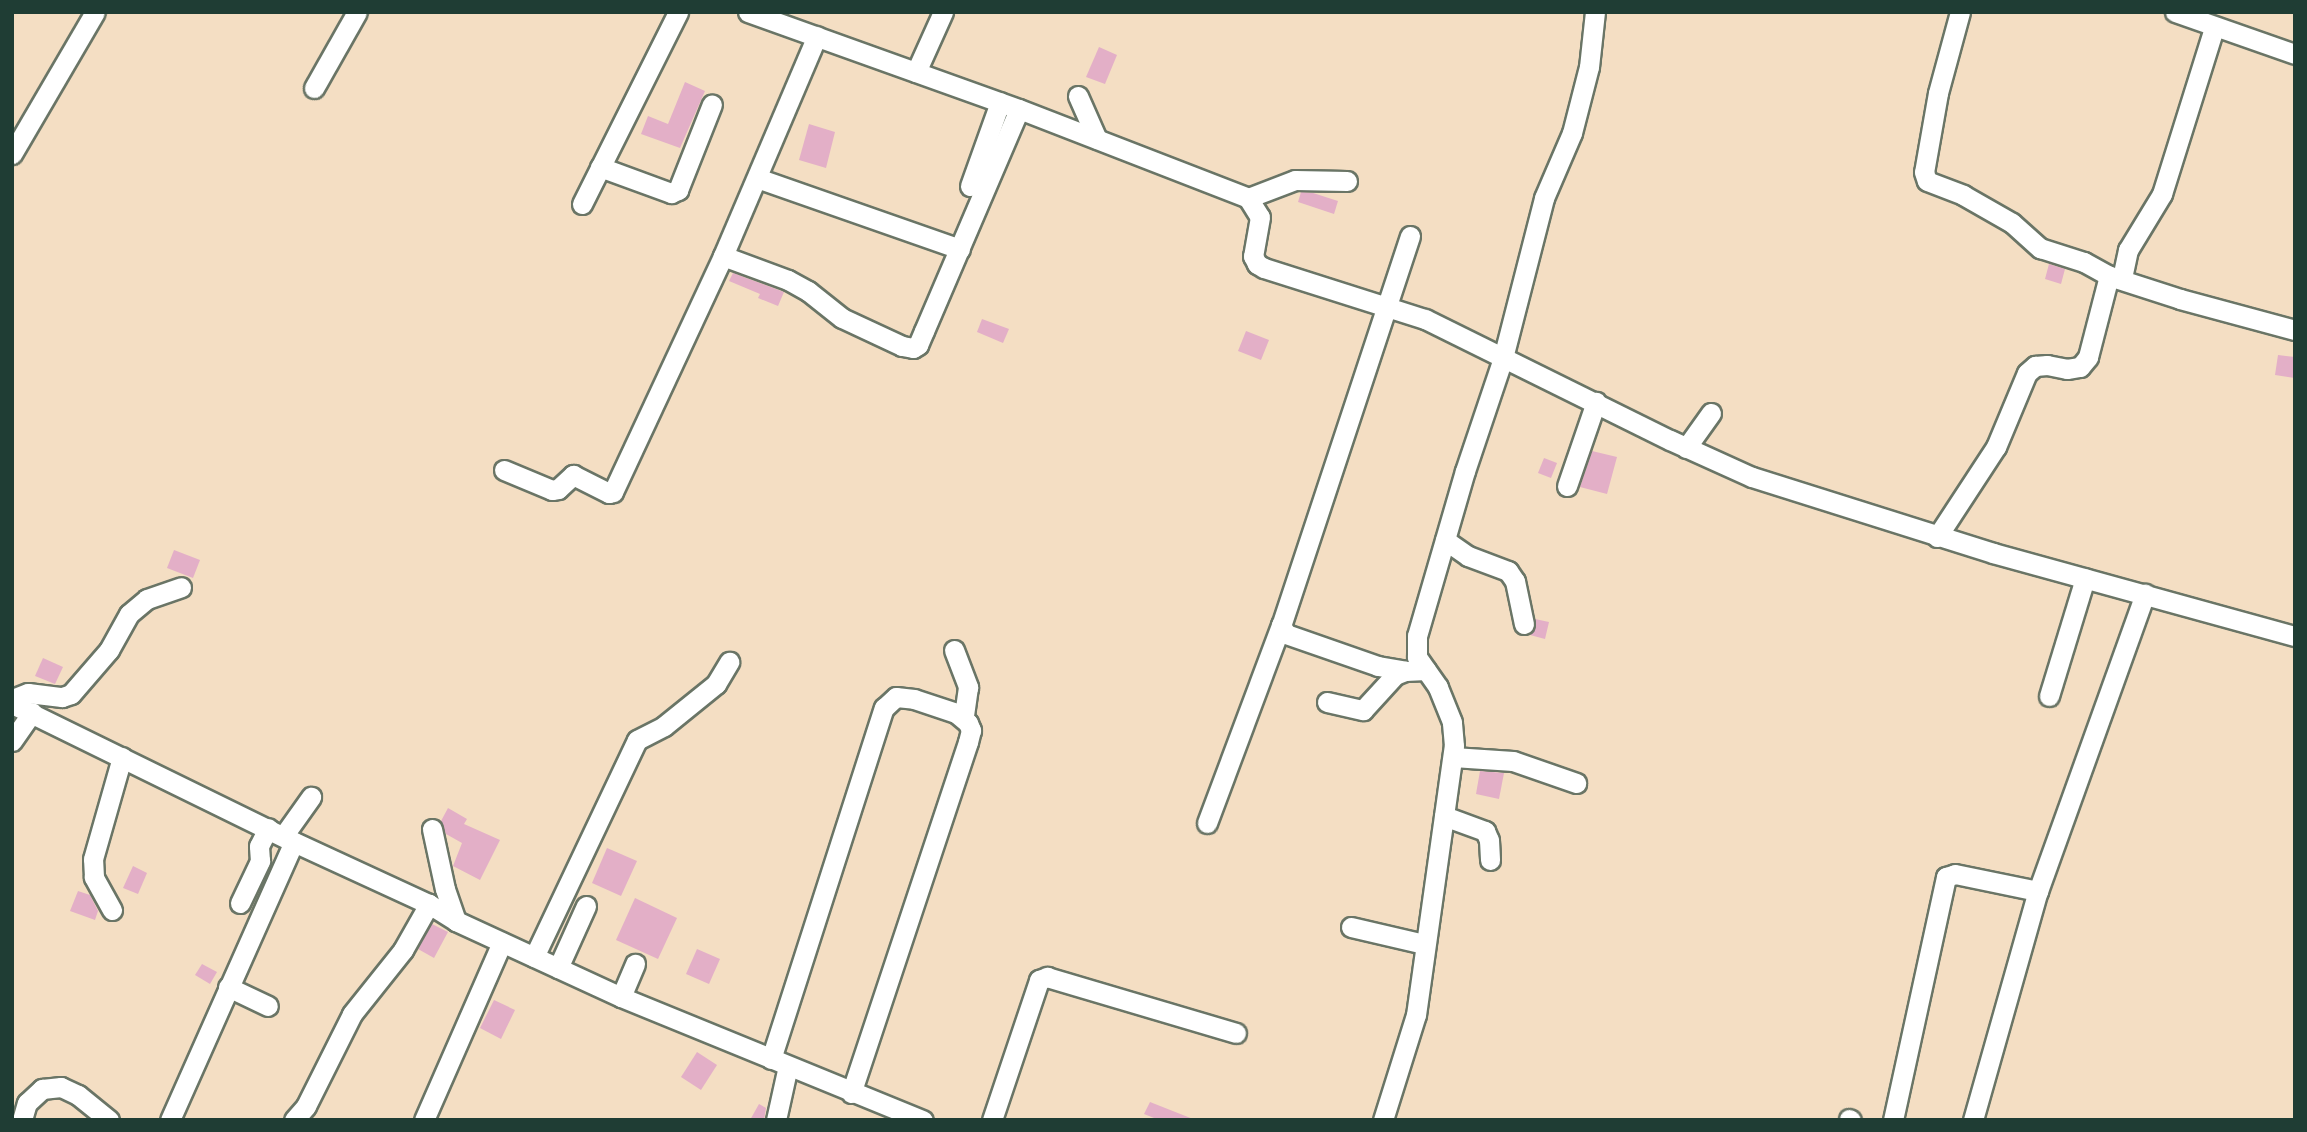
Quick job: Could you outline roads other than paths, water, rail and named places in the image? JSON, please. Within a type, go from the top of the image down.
[{"type":"street","points":[[12,154],[95,12]]},
{"type":"street","points":[[314,88],[358,12]]},
{"type":"street","points":[[582,204],[678,12]]},
{"type":"street","points":[[748,12],[1019,109],[1248,198],[1260,216],[1254,256],[1257,264],[1425,319],[1686,448],[1752,477],[1937,537],[2295,636]]},
{"type":"street","points":[[916,72],[943,12]]},
{"type":"street","points":[[1383,1120],[1416,1015],[1424,944],[1453,757],[1452,722],[1438,687],[1417,657],[1417,636],[1503,358],[1544,198],[1572,133],[1589,67],[1595,12]]},
{"type":"street","points":[[1960,12],[1938,93],[1924,172],[1927,181],[1963,195],[2012,223],[2040,248],[2180,299],[2294,326]]},
{"type":"street","points":[[2175,12],[2214,28],[2295,54]]},
{"type":"street","points":[[1937,537],[1996,447],[2027,373],[2035,366],[2047,365],[2067,369],[2080,367],[2088,357],[2115,277],[2134,236],[2162,194],[2214,28]]},
{"type":"street","points":[[504,470],[552,489],[558,489],[569,476],[575,475],[609,493],[613,492],[723,256],[817,36]]},
{"type":"street","points":[[1078,96],[1097,139]]},
{"type":"street","points":[[970,186],[1000,102]]},
{"type":"street","points":[[600,167],[671,193],[678,190],[712,104]]},
{"type":"street","points":[[723,256],[788,280],[808,291],[842,318],[902,346],[913,348],[921,338],[1019,109]]},
{"type":"street","points":[[757,178],[960,248]]},
{"type":"street","points":[[1248,198],[1295,180],[1347,181]]},
{"type":"street","points":[[1207,823],[1281,625],[1410,236]]},
{"type":"street","points":[[1567,486],[1596,402]]},
{"type":"street","points":[[1686,448],[1712,414]]},
{"type":"street","points":[[1445,540],[1468,556],[1508,571],[1515,581],[1524,624]]},
{"type":"street","points":[[2049,696],[2085,578]]},
{"type":"street","points":[[12,701],[28,693],[62,697],[71,694],[110,650],[129,614],[147,599],[181,587]]},
{"type":"street","points":[[1973,1120],[2038,891],[2145,594]]},
{"type":"street","points":[[1281,625],[1286,634],[1378,666],[1405,671],[1426,670]]},
{"type":"street","points":[[851,1093],[971,730],[964,717],[968,687],[954,650]]},
{"type":"street","points":[[534,957],[637,740],[664,726],[716,684],[729,662]]},
{"type":"street","points":[[1327,702],[1363,710],[1395,676],[1405,671]]},
{"type":"street","points":[[776,1120],[780,1063],[884,708],[896,697],[914,699],[964,717]]},
{"type":"street","points":[[12,701],[534,957],[621,997],[922,1120]]},
{"type":"street","points":[[12,741],[32,712]]},
{"type":"street","points":[[112,910],[94,877],[93,859],[122,757]]},
{"type":"street","points":[[1453,757],[1513,761],[1576,783]]},
{"type":"street","points":[[170,1120],[228,987],[282,835],[311,797]]},
{"type":"street","points":[[1444,816],[1485,831],[1489,840],[1490,860]]},
{"type":"street","points":[[432,829],[445,890],[456,921]]},
{"type":"street","points":[[240,903],[260,860],[259,846],[282,835]]},
{"type":"street","points":[[1893,1120],[1947,877],[1955,874],[2038,891]]},
{"type":"street","points":[[294,1120],[306,1106],[352,1014],[403,950],[429,904]]},
{"type":"street","points":[[558,968],[586,906]]},
{"type":"street","points":[[1351,928],[1424,944]]},
{"type":"street","points":[[424,1120],[502,942]]},
{"type":"street","points":[[621,997],[635,964]]},
{"type":"street","points":[[992,1120],[1040,980],[1047,977],[1236,1033]]},
{"type":"street","points":[[228,987],[268,1006]]},
{"type":"street","points":[[22,1120],[27,1103],[42,1089],[61,1087],[88,1102],[109,1120]]}]
